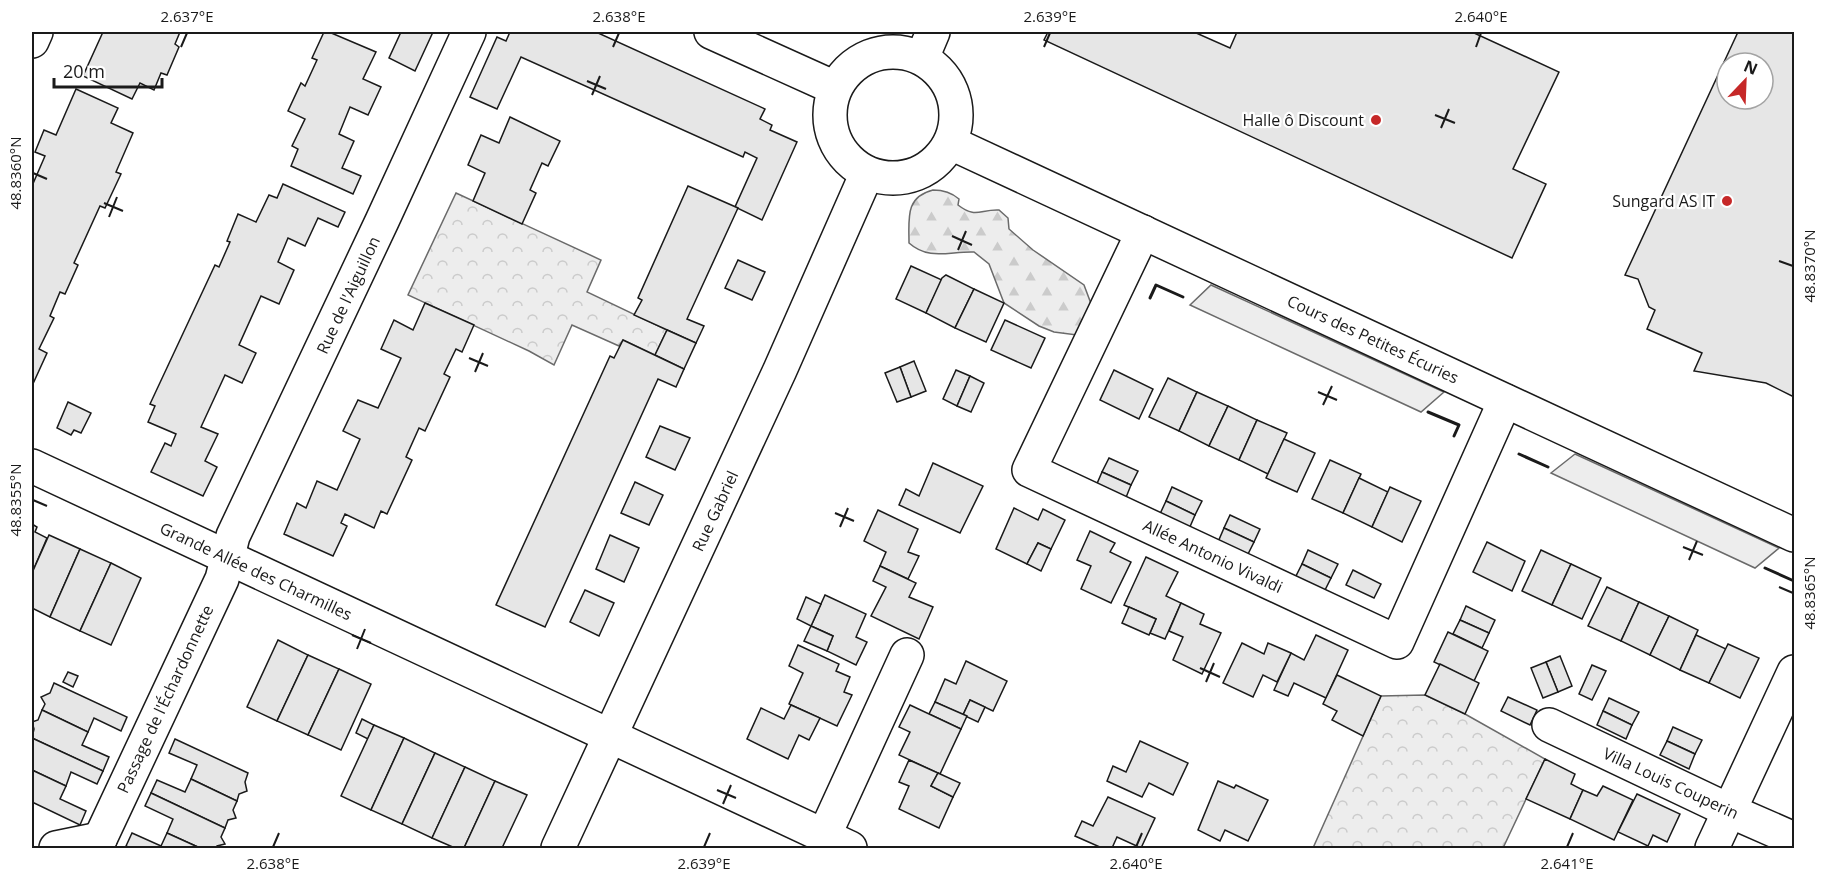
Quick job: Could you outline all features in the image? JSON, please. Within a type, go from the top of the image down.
[{"type":"street","points":[[32,41],[36,32]]},
{"type":"street","name":"Rue de l'Aiguillon","points":[[227,558],[233,536],[469,32]]},
{"type":"street","points":[[711,32],[835,88]]},
{"type":"street","points":[[927,45],[938,69],[950,85],[956,104],[957,124],[951,143],[932,165],[924,171],[905,178],[886,178],[867,173],[841,152],[833,137],[830,104],[835,88],[847,71],[863,59],[882,52],[902,52],[927,45]]},
{"type":"street","name":"Cours des Petites Écuries","points":[[951,143],[1794,536]]},
{"type":"street","name":"Rue Gabriel","points":[[558,849],[776,378],[867,173]]},
{"type":"street","name":"Allée Antonio Vivaldi","points":[[1143,232],[1029,470],[1397,642],[1505,400]]},
{"type":"street","name":"Grande Allée des Charmilles","points":[[32,466],[837,842]]},
{"type":"street","name":"Passage de l'Échardonnette","points":[[56,849],[103,844],[222,579],[227,558]]},
{"type":"street","points":[[837,842],[907,655]]},
{"type":"street","points":[[1712,849],[1794,672]]},
{"type":"street","name":"Villa Louis Couperin","points":[[1549,725],[1794,839]]},
{"type":"green space","points":[[933,190],[953,195],[959,199],[958,205],[969,212],[999,210],[1008,218],[1009,229],[1033,250],[1084,285],[1093,309],[1077,335],[1054,332],[1039,326],[1004,303],[989,264],[974,252],[940,254],[924,252],[909,243],[909,217],[913,203],[924,193]]},
{"type":"green space","points":[[456,193],[601,260],[587,292],[667,330],[655,355],[623,340],[619,346],[572,325],[554,365],[529,351],[408,295]]},
{"type":"green space","points":[[1425,695],[1465,714],[1545,759],[1503,848],[1313,848],[1381,696]]},
{"type":"shaded area","points":[[1211,285],[1444,392],[1421,412],[1190,305]]},
{"type":"shaded area","points":[[1575,454],[1779,548],[1755,568],[1551,473]]},
{"type":"building","points":[[103,32],[180,32],[175,44],[179,47],[167,75],[161,73],[154,90],[140,83],[132,99],[83,76]]},
{"type":"building","points":[[324,32],[376,52],[363,79],[381,87],[368,115],[350,107],[339,134],[354,141],[342,168],[361,176],[353,194],[291,166],[298,149],[292,146],[305,119],[288,111],[301,83],[305,86],[317,60],[312,58]]},
{"type":"building","points":[[401,32],[433,32],[415,71],[389,58]]},
{"type":"building","points":[[510,32],[596,32],[765,109],[760,119],[772,125],[770,130],[797,142],[762,220],[735,207],[757,158],[745,152],[743,157],[521,57],[497,109],[470,97],[497,37],[506,41]]},
{"type":"building","name":"Halle ô Discount","points":[[1048,32],[1194,32],[1230,48],[1237,32],[1472,32],[1559,72],[1513,169],[1546,184],[1512,258],[1044,40]]},
{"type":"building","name":"Sungard AS IT","points":[[1738,32],[1794,32],[1794,397],[1766,383],[1694,371],[1702,353],[1647,329],[1655,310],[1649,307],[1638,279],[1625,275],[1715,81],[1715,111],[1775,111],[1775,51],[1729,51]]},
{"type":"building","points":[[76,89],[118,108],[111,123],[133,133],[116,172],[121,174],[105,208],[100,206],[74,263],[78,265],[65,294],[60,292],[50,316],[54,318],[39,349],[47,353],[32,386],[32,186],[45,156],[35,152],[44,130],[56,135]]},
{"type":"building","points":[[510,117],[560,141],[548,166],[542,163],[530,190],[536,193],[522,224],[473,201],[485,173],[468,165],[481,135],[499,143]]},
{"type":"building","points":[[283,184],[345,212],[338,227],[318,218],[305,246],[288,238],[278,262],[294,270],[279,304],[261,296],[239,345],[256,353],[242,383],[225,375],[201,427],[218,434],[205,461],[217,467],[203,496],[151,472],[165,443],[171,446],[176,434],[148,422],[155,406],[150,404],[215,265],[219,267],[230,242],[227,241],[238,214],[256,222],[269,195],[277,198]]},
{"type":"building","points":[[688,186],[738,208],[687,319],[704,326],[696,343],[634,315],[642,300],[638,298]]},
{"type":"building","points":[[738,260],[765,272],[752,300],[725,288]]},
{"type":"building","points":[[911,266],[942,280],[926,313],[896,299]]},
{"type":"building","points":[[946,275],[974,289],[955,328],[926,313],[942,278]]},
{"type":"building","points":[[974,289],[1004,303],[986,342],[955,328]]},
{"type":"building","points":[[425,303],[474,325],[462,352],[456,349],[444,374],[450,377],[425,431],[419,428],[406,457],[412,460],[387,514],[381,511],[374,528],[345,514],[341,523],[347,526],[333,556],[284,534],[297,503],[306,508],[317,481],[337,490],[360,439],[343,431],[358,400],[378,408],[401,358],[381,349],[394,320],[413,330]]},
{"type":"building","points":[[1005,320],[1045,338],[1031,368],[991,350]]},
{"type":"building","points":[[667,330],[696,343],[684,369],[655,355]]},
{"type":"building","points":[[623,340],[684,369],[676,387],[658,379],[545,627],[496,605],[610,356],[614,358]]},
{"type":"building","points":[[914,361],[926,391],[911,397],[900,367]]},
{"type":"building","points":[[900,367],[911,397],[897,402],[885,373]]},
{"type":"building","points":[[956,370],[970,376],[957,406],[943,399]]},
{"type":"building","points":[[1114,370],[1153,389],[1139,419],[1100,400]]},
{"type":"building","points":[[970,376],[984,383],[971,412],[957,406]]},
{"type":"building","points":[[1168,378],[1197,392],[1179,431],[1149,417]]},
{"type":"building","points":[[1197,392],[1228,406],[1209,446],[1179,431]]},
{"type":"building","points":[[68,402],[91,413],[81,433],[74,430],[71,435],[57,428]]},
{"type":"building","points":[[1228,406],[1257,420],[1239,460],[1209,446]]},
{"type":"building","points":[[1257,420],[1287,433],[1268,474],[1239,460]]},
{"type":"building","points":[[660,426],[690,438],[675,470],[646,457]]},
{"type":"building","points":[[1284,439],[1315,453],[1297,492],[1266,478]]},
{"type":"building","points":[[1109,458],[1138,471],[1131,485],[1102,472]]},
{"type":"building","points":[[1330,460],[1361,474],[1343,513],[1312,499]]},
{"type":"building","points":[[933,463],[983,486],[960,533],[899,505],[906,489],[919,496]]},
{"type":"building","points":[[1102,472],[1131,485],[1125,500],[1096,486]]},
{"type":"building","points":[[1359,478],[1388,492],[1372,527],[1343,513]]},
{"type":"building","points":[[635,482],[663,495],[649,525],[621,513]]},
{"type":"building","points":[[1172,487],[1202,501],[1195,515],[1166,501]]},
{"type":"building","points":[[1390,487],[1421,501],[1402,542],[1372,527]]},
{"type":"building","points":[[1166,501],[1195,515],[1189,529],[1159,516]]},
{"type":"building","points":[[1014,508],[1038,520],[1043,509],[1065,520],[1051,549],[1038,543],[1027,564],[996,549]]},
{"type":"building","points":[[878,510],[918,529],[908,552],[919,556],[908,579],[880,566],[886,552],[864,541]]},
{"type":"building","points":[[1230,515],[1260,529],[1254,542],[1224,528]]},
{"type":"building","points":[[32,524],[37,527],[35,532],[47,538],[32,573]]},
{"type":"building","points":[[1224,528],[1254,542],[1247,556],[1218,542]]},
{"type":"building","points":[[1090,531],[1115,543],[1110,552],[1131,562],[1111,603],[1081,589],[1091,566],[1077,560]]},
{"type":"building","points":[[49,535],[80,549],[50,617],[32,608],[32,573]]},
{"type":"building","points":[[610,535],[639,548],[624,582],[596,569]]},
{"type":"building","points":[[1487,542],[1525,561],[1512,591],[1473,572]]},
{"type":"building","points":[[1038,543],[1051,549],[1041,571],[1027,564]]},
{"type":"building","points":[[80,549],[111,563],[80,631],[50,617]]},
{"type":"building","points":[[1308,550],[1338,564],[1331,578],[1302,564]]},
{"type":"building","points":[[1541,550],[1571,564],[1552,605],[1522,591]]},
{"type":"building","points":[[1146,557],[1178,572],[1166,596],[1181,603],[1165,639],[1150,633],[1156,619],[1124,605]]},
{"type":"building","points":[[111,563],[141,578],[111,645],[80,631]]},
{"type":"building","points":[[1302,564],[1331,578],[1324,592],[1295,578]]},
{"type":"building","points":[[1571,564],[1601,578],[1582,619],[1552,605]]},
{"type":"building","points":[[880,566],[916,583],[909,597],[933,607],[919,639],[871,616],[886,587],[873,581]]},
{"type":"building","points":[[1353,570],[1381,584],[1374,598],[1346,585]]},
{"type":"building","points":[[1607,587],[1639,602],[1621,641],[1588,626]]},
{"type":"building","points":[[585,590],[614,603],[599,636],[570,622]]},
{"type":"building","points":[[825,595],[866,614],[856,637],[867,642],[856,665],[827,651],[833,636],[811,626]]},
{"type":"building","points":[[806,597],[821,604],[811,626],[797,619]]},
{"type":"building","points":[[1639,602],[1669,616],[1650,655],[1621,641]]},
{"type":"building","points":[[1181,603],[1204,614],[1200,624],[1221,633],[1202,674],[1173,660],[1183,637],[1169,631]]},
{"type":"building","points":[[1466,606],[1495,620],[1489,633],[1460,620]]},
{"type":"building","points":[[1129,607],[1156,619],[1149,635],[1122,623]]},
{"type":"building","points":[[1669,616],[1698,630],[1680,670],[1650,655]]},
{"type":"building","points":[[1460,620],[1489,633],[1482,648],[1453,634]]},
{"type":"building","points":[[811,626],[833,636],[827,651],[804,641]]},
{"type":"building","points":[[1448,632],[1488,651],[1474,681],[1434,662]]},
{"type":"building","points":[[1316,635],[1348,650],[1326,698],[1294,683],[1288,696],[1274,690],[1291,653],[1304,660]]},
{"type":"building","points":[[1696,635],[1726,649],[1709,683],[1680,670]]},
{"type":"building","points":[[278,640],[308,655],[277,721],[247,707]]},
{"type":"building","points":[[1242,643],[1264,654],[1268,643],[1291,653],[1277,682],[1263,675],[1253,697],[1223,683]]},
{"type":"building","points":[[1728,644],[1759,658],[1740,698],[1709,683]]},
{"type":"building","points":[[798,645],[839,664],[836,671],[850,677],[844,692],[852,695],[837,726],[789,704],[803,673],[789,666]]},
{"type":"building","points":[[308,655],[339,669],[308,735],[277,721]]},
{"type":"building","points":[[1560,656],[1572,686],[1558,692],[1546,662]]},
{"type":"building","points":[[966,661],[1007,681],[993,711],[970,700],[963,715],[935,702],[945,679],[956,684]]},
{"type":"building","points":[[1546,662],[1558,692],[1543,698],[1531,668]]},
{"type":"building","points":[[1440,664],[1479,683],[1465,714],[1425,695]]},
{"type":"building","points":[[1592,665],[1606,671],[1592,700],[1579,694]]},
{"type":"building","points":[[339,669],[371,684],[341,750],[308,735]]},
{"type":"building","points":[[68,672],[78,676],[73,687],[63,682]]},
{"type":"building","points":[[1337,675],[1381,696],[1363,736],[1332,720],[1337,711],[1323,704]]},
{"type":"building","points":[[54,683],[127,717],[121,731],[94,718],[88,732],[42,710],[45,704],[41,697],[50,693]]},
{"type":"building","points":[[1508,697],[1537,710],[1530,725],[1501,711]]},
{"type":"building","points":[[1609,698],[1639,712],[1632,725],[1603,711]]},
{"type":"building","points":[[970,700],[985,707],[978,722],[963,715]]},
{"type":"building","points":[[935,702],[967,716],[961,729],[929,714]]},
{"type":"building","points":[[791,705],[820,718],[809,740],[799,735],[788,759],[747,739],[761,708],[784,719]]},
{"type":"building","points":[[910,705],[961,729],[940,774],[899,755],[910,732],[899,727]]},
{"type":"building","points":[[42,710],[88,732],[82,745],[109,757],[103,771],[32,738],[34,729],[32,722],[38,720]]},
{"type":"building","points":[[1603,711],[1632,725],[1626,739],[1597,725]]},
{"type":"building","points":[[362,719],[374,725],[368,739],[356,733]]},
{"type":"building","points":[[374,725],[404,738],[371,810],[341,796]]},
{"type":"building","points":[[1673,727],[1702,740],[1695,754],[1667,741]]},
{"type":"building","points":[[32,738],[103,771],[97,784],[71,772],[66,786],[32,770]]},
{"type":"building","points":[[404,738],[435,753],[402,824],[371,810]]},
{"type":"building","points":[[175,739],[248,773],[245,782],[247,791],[239,794],[237,801],[191,779],[197,765],[169,753]]},
{"type":"building","points":[[1140,741],[1188,763],[1173,795],[1149,783],[1142,797],[1107,781],[1113,766],[1126,772]]},
{"type":"building","points":[[1667,741],[1695,754],[1689,769],[1660,755]]},
{"type":"building","points":[[435,753],[465,767],[432,838],[402,824]]},
{"type":"building","points":[[1545,759],[1575,774],[1571,784],[1583,790],[1570,819],[1526,799]]},
{"type":"building","points":[[909,760],[938,773],[931,786],[953,797],[939,828],[899,809],[909,786],[899,782]]},
{"type":"building","points":[[465,767],[495,781],[464,848],[455,848],[432,838]]},
{"type":"building","points":[[32,770],[66,786],[60,799],[86,811],[80,825],[32,802]]},
{"type":"building","points":[[938,773],[960,783],[953,797],[931,786]]},
{"type":"building","points":[[191,779],[237,801],[233,810],[236,818],[228,820],[225,828],[151,793],[157,780],[185,792]]},
{"type":"building","points":[[495,781],[527,795],[502,848],[464,848]]},
{"type":"building","points":[[1218,781],[1234,788],[1236,785],[1268,800],[1248,841],[1225,830],[1220,841],[1198,830]]},
{"type":"building","points":[[1603,786],[1633,800],[1614,840],[1570,819],[1583,790],[1597,796]]},
{"type":"building","points":[[151,793],[225,828],[221,837],[225,844],[216,848],[200,848],[167,833],[173,819],[145,806]]},
{"type":"building","points":[[1637,794],[1680,814],[1667,842],[1653,835],[1648,846],[1618,832]]},
{"type":"building","points":[[1108,797],[1155,818],[1141,848],[1117,837],[1112,848],[1102,848],[1075,836],[1082,821],[1093,826]]},
{"type":"building","points":[[132,833],[161,846],[167,833],[200,848],[131,848],[126,846]]},
{"type":"wall","points":[[1150,298],[1156,285],[1183,297]]},
{"type":"wall","points":[[1428,412],[1459,425],[1454,436]]},
{"type":"wall","points":[[1519,454],[1548,467]]},
{"type":"wall","points":[[1765,568],[1794,581]]},
{"type":"place","name":"Halle ô Discount","points":[[1376,120]]},
{"type":"place","name":"Sungard AS IT","points":[[1727,201]]}]
